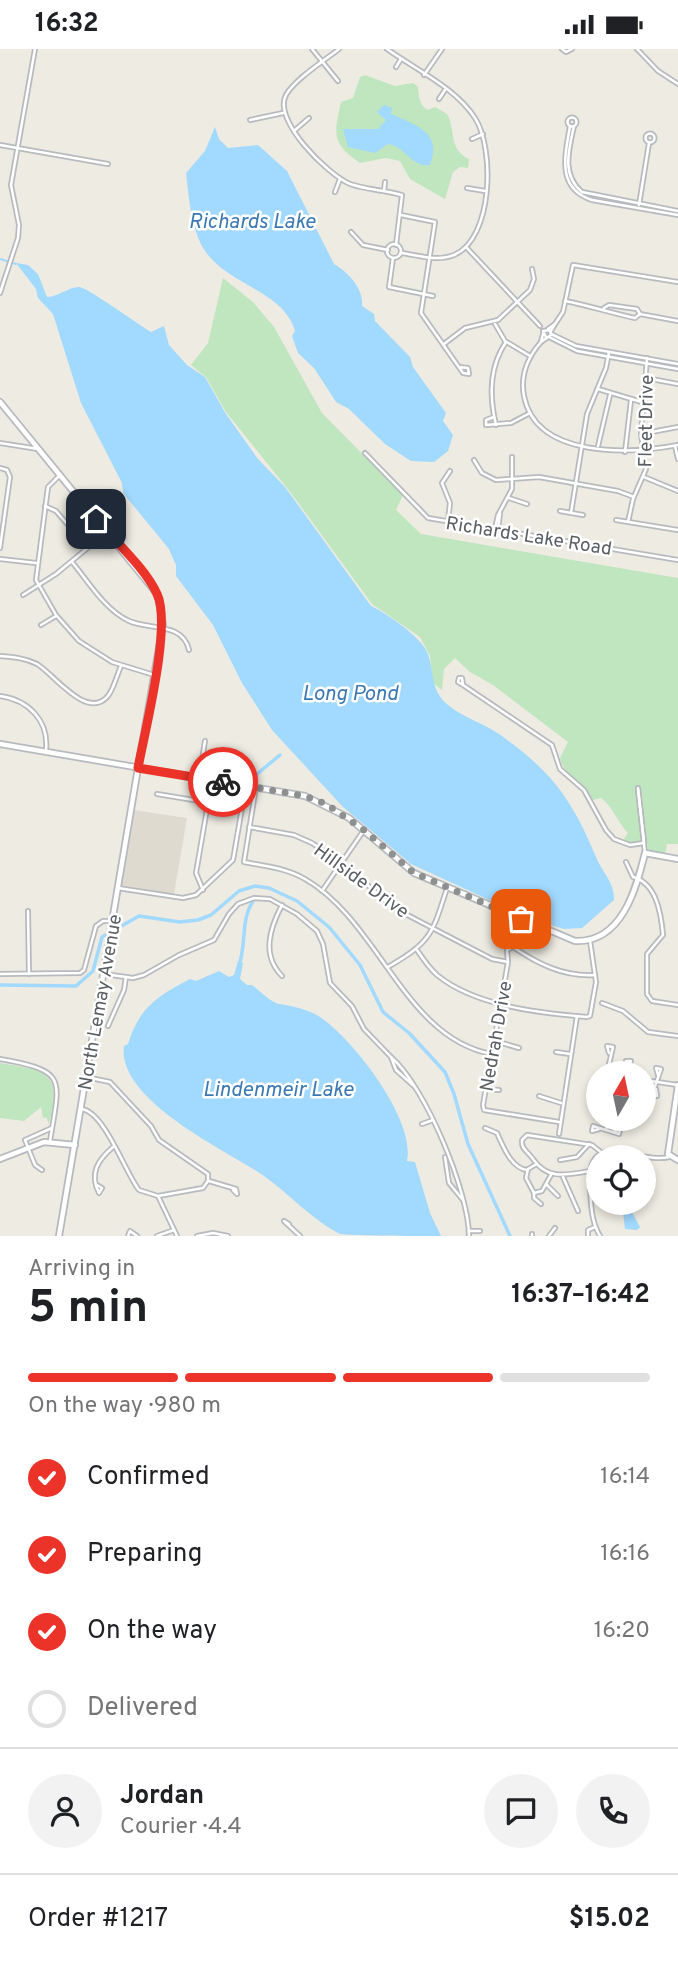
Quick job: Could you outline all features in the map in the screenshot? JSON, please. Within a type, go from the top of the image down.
[{"type":"street","points":[[0,293],[12,260],[19,225],[11,185],[35,49]]},
{"type":"street","points":[[312,49],[338,81]]},
{"type":"street","points":[[339,49],[289,91],[283,113],[294,131],[340,179],[355,186],[402,195],[396,244],[401,253]]},
{"type":"street","points":[[387,49],[467,107],[483,134],[488,163],[478,229],[466,247],[450,256],[430,257],[401,253],[393,258]]},
{"type":"street","points":[[424,75],[442,49]]},
{"type":"street","points":[[562,49],[566,52],[572,49]]},
{"type":"street","points":[[637,49],[658,71],[678,84]]},
{"type":"street","points":[[396,67],[401,59]]},
{"type":"street","points":[[439,99],[445,90]]},
{"type":"street","points":[[250,120],[283,113]]},
{"type":"street","points":[[294,131],[309,118]]},
{"type":"street","points":[[572,126],[568,171],[570,182],[582,192],[601,200],[678,213]]},
{"type":"street","points":[[472,139],[483,134]]},
{"type":"street","points":[[638,206],[649,143]]},
{"type":"street","points":[[0,145],[108,164]]},
{"type":"street","points":[[335,192],[340,179]]},
{"type":"street","points":[[384,191],[385,182]]},
{"type":"street","points":[[467,188],[485,191]]},
{"type":"street","points":[[401,215],[435,221],[423,319],[459,367]]},
{"type":"street","points":[[351,232],[363,245],[387,250],[393,258],[389,287],[433,296]]},
{"type":"street","points":[[387,250],[396,244]]},
{"type":"street","points":[[466,247],[547,333],[568,348],[678,366]]},
{"type":"street","points":[[677,459],[677,446],[625,452],[583,445],[553,436],[530,413],[523,386],[530,356],[555,324],[565,301],[573,265],[678,282]]},
{"type":"street","points":[[442,344],[466,328],[495,322],[533,284],[532,269]]},
{"type":"street","points":[[565,301],[604,308],[610,313],[635,317],[640,314],[678,321]]},
{"type":"street","points":[[604,308],[609,305],[637,309],[640,314]]},
{"type":"street","points":[[495,322],[506,342],[530,356]]},
{"type":"street","points":[[496,425],[491,386],[496,356],[506,342]]},
{"type":"street","points":[[571,513],[587,414],[608,354]]},
{"type":"street","name":"Fleet Drive","points":[[628,522],[634,497],[644,477],[641,434],[647,361]]},
{"type":"street","points":[[646,378],[678,384]]},
{"type":"street","points":[[597,389],[610,395],[645,403]]},
{"type":"street","points":[[597,447],[610,395]]},
{"type":"street","points":[[625,452],[631,400]]},
{"type":"street","name":"North Lemay Avenue","points":[[0,402],[155,589],[162,605],[162,628],[60,1236]]},
{"type":"street","points":[[494,417],[486,419],[485,423],[511,423],[530,413]]},
{"type":"street","points":[[641,434],[678,427]]},
{"type":"street","points":[[0,443],[39,449]]},
{"type":"street","name":"Richards Lake Road","points":[[365,453],[428,518],[678,560]]},
{"type":"street","points":[[497,529],[500,513],[509,498],[513,457]]},
{"type":"street","points":[[474,460],[488,477],[536,477],[618,491],[634,497]]},
{"type":"street","points":[[0,468],[8,472],[0,548]]},
{"type":"street","points":[[449,521],[450,503],[442,483],[450,471]]},
{"type":"street","points":[[60,475],[48,487],[35,574],[38,585],[57,615],[93,651],[121,666],[154,675]]},
{"type":"street","points":[[644,477],[678,491]]},
{"type":"street","points":[[509,498],[527,504]]},
{"type":"street","points":[[45,506],[56,510],[88,548]]},
{"type":"street","points":[[560,511],[583,515]]},
{"type":"street","points":[[616,520],[678,530]]},
{"type":"street","points":[[23,595],[72,562],[107,532]]},
{"type":"street","points":[[0,559],[37,563]]},
{"type":"street","points":[[72,562],[121,617],[181,635],[189,650]]},
{"type":"street","points":[[41,625],[57,615]]},
{"type":"street","points":[[0,656],[35,663],[76,696],[91,703],[102,701],[109,694],[121,666]]},
{"type":"street","points":[[463,685],[552,745],[560,769],[584,790],[606,830],[614,839],[630,845],[644,843]]},
{"type":"street","points":[[0,696],[20,701],[36,714],[46,734],[46,752]]},
{"type":"street","points":[[199,778],[205,741]]},
{"type":"street","points":[[0,744],[256,787],[315,800],[343,814],[404,866],[447,888],[568,939],[590,941],[624,913],[638,878],[645,853],[638,789]]},
{"type":"street","points":[[203,890],[196,873],[212,780]]},
{"type":"street","points":[[256,787],[244,862],[292,873],[322,891],[349,917],[388,967],[402,991],[425,1014],[471,1051],[492,1055]]},
{"type":"street","points":[[118,888],[183,898],[203,890],[233,860],[242,809],[157,794]]},
{"type":"street","name":"Hillside Drive","points":[[249,827],[300,837],[342,863],[388,904],[492,959],[508,962]]},
{"type":"street","points":[[322,891],[364,830]]},
{"type":"street","points":[[645,853],[678,859]]},
{"type":"street","points":[[625,862],[632,877],[649,886],[657,900],[663,929],[663,935],[647,954],[647,994],[652,1001],[678,1005]]},
{"type":"street","points":[[388,967],[417,950],[434,929],[447,888]]},
{"type":"street","points":[[104,974],[126,978],[145,975],[179,955],[214,940],[229,914],[243,902],[260,898],[282,905],[317,931],[323,944],[330,983],[352,1006],[364,1029],[415,1087],[433,1120],[446,1153],[468,1213],[469,1234],[480,1231]]},
{"type":"street","points":[[282,905],[272,926],[269,946],[271,960],[282,976]]},
{"type":"street","points":[[28,911],[30,974]]},
{"type":"street","points":[[344,923],[349,917]]},
{"type":"street","points":[[0,974],[80,973],[84,970],[96,926],[101,921],[113,921]]},
{"type":"street","points":[[417,950],[431,969],[444,980],[475,995],[501,1003],[590,1016],[595,975],[590,941]]},
{"type":"street","points":[[508,962],[507,950],[512,946],[531,960],[556,970],[578,975],[595,975]]},
{"type":"street","name":"Nedrah Drive","points":[[508,962],[484,1110],[559,1122]]},
{"type":"street","points":[[108,1025],[124,990],[126,978]]},
{"type":"street","points":[[602,1003],[622,1011],[648,1032],[678,1036]]},
{"type":"street","points":[[559,1134],[561,1103],[577,1016]]},
{"type":"street","points":[[495,1041],[519,1048]]},
{"type":"street","points":[[556,1052],[570,1054]]},
{"type":"street","points":[[608,1061],[609,1053]]},
{"type":"street","points":[[391,1057],[396,1070],[415,1087]]},
{"type":"street","points":[[0,1059],[41,1066],[53,1076],[58,1091],[50,1141]]},
{"type":"street","points":[[656,1089],[658,1075]]},
{"type":"street","points":[[86,1077],[104,1080],[114,1086],[151,1126],[159,1140],[206,1170],[208,1181]]},
{"type":"street","points":[[657,1082],[678,1085],[669,1157]]},
{"type":"street","points":[[487,1089],[499,1090]]},
{"type":"street","points":[[539,1095],[561,1103]]},
{"type":"street","points":[[81,1109],[96,1116],[124,1159],[139,1190],[158,1196],[195,1191],[208,1181]]},
{"type":"street","points":[[422,1124],[433,1120]]},
{"type":"street","points":[[42,1170],[35,1165],[25,1138],[52,1128]]},
{"type":"street","points":[[485,1128],[496,1133],[510,1158],[520,1169],[527,1170],[535,1165]]},
{"type":"street","points":[[586,1172],[551,1175],[535,1165],[521,1145],[527,1135],[589,1144]]},
{"type":"street","points":[[0,1159],[50,1141],[75,1145]]},
{"type":"street","points":[[560,1160],[577,1157],[589,1144]]},
{"type":"street","points":[[97,1185],[96,1164],[114,1147]]},
{"type":"street","points":[[446,1153],[446,1177],[463,1201]]},
{"type":"street","points":[[656,1156],[678,1160]]},
{"type":"street","points":[[527,1170],[526,1178],[534,1198],[541,1205]]},
{"type":"street","points":[[534,1193],[539,1194],[551,1175]]},
{"type":"street","points":[[565,1175],[562,1180],[574,1197],[578,1212]]},
{"type":"street","points":[[208,1181],[233,1190]]},
{"type":"street","points":[[546,1184],[558,1196]]},
{"type":"street","points":[[158,1196],[177,1236]]},
{"type":"street","points":[[594,1215],[595,1227],[600,1236]]},
{"type":"street","points":[[289,1224],[300,1236]]},
{"type":"street","points":[[584,1226],[587,1234],[595,1227]]},
{"type":"street","points":[[549,1236],[555,1228]]},
{"type":"street","points":[[157,1236],[175,1229]]},
{"type":"street","points":[[128,1236],[130,1231],[135,1236]]},
{"type":"street","points":[[197,1236],[213,1233],[228,1236]]},
{"type":"shaded area","points":[[133,810],[187,818],[174,894],[120,885]]},
{"type":"green space","points":[[365,75],[395,86],[413,83],[418,87],[420,100],[425,108],[428,110],[435,107],[447,114],[455,145],[462,155],[469,159],[468,168],[460,167],[453,172],[445,199],[410,179],[400,161],[386,158],[360,163],[339,143],[336,130],[341,102],[353,98],[360,77]]},
{"type":"green space","points":[[223,278],[253,302],[274,327],[322,413],[403,495],[396,510],[421,534],[678,578],[678,844],[667,844],[665,854],[648,852],[647,842],[622,842],[628,833],[609,806],[601,798],[593,800],[562,765],[560,758],[568,742],[493,685],[470,672],[455,658],[444,669],[442,690],[433,683],[430,656],[420,637],[372,604],[291,493],[226,412],[206,377],[191,365],[208,343]]},
{"type":"green space","points":[[0,1063],[40,1072],[47,1077],[54,1094],[49,1124],[46,1117],[43,1118],[41,1107],[24,1121],[0,1118]]},
{"type":"water","points":[[384,105],[392,108],[391,114],[417,126],[430,137],[433,154],[430,165],[418,163],[388,144],[375,153],[348,147],[343,129],[378,129],[386,120],[377,112]]},
{"type":"water","name":"Richards Lake","points":[[215,127],[219,139],[228,148],[258,145],[287,171],[334,264],[354,282],[360,293],[362,306],[374,314],[375,321],[410,357],[413,367],[446,413],[443,421],[453,435],[448,451],[434,462],[411,461],[385,444],[349,409],[336,402],[314,368],[298,353],[292,336],[295,331],[280,306],[227,272],[205,251],[194,223],[186,173],[205,151]]},
{"type":"water","name":"Long Pond","points":[[16,263],[28,265],[38,274],[47,297],[79,287],[151,332],[164,326],[169,345],[187,365],[205,377],[226,414],[258,459],[285,487],[371,606],[418,639],[427,652],[435,686],[442,699],[466,717],[493,730],[517,747],[558,787],[587,836],[610,883],[614,900],[582,928],[564,929],[531,919],[411,864],[343,807],[272,730],[242,683],[213,625],[176,576],[176,565],[169,549],[123,493],[122,483],[81,403],[53,314],[38,298],[36,289]]},
{"type":"water","name":"Lindenmeir Lake","points":[[238,961],[243,963],[240,979],[247,985],[252,985],[276,1003],[305,1010],[320,1017],[349,1043],[364,1061],[392,1103],[402,1124],[407,1144],[407,1161],[415,1162],[430,1213],[441,1236],[340,1234],[318,1220],[266,1177],[173,1119],[136,1084],[126,1065],[124,1046],[128,1044],[144,1012],[168,991],[190,979],[196,981],[219,971],[229,977],[234,975]]},
{"type":"water","points":[[623,1215],[634,1215],[640,1227],[637,1230],[625,1229]]},
{"type":"waterway","points":[[0,259],[16,264]]},
{"type":"waterway","points":[[252,783],[257,774],[280,755]]},
{"type":"waterway","points":[[0,985],[76,986],[93,971],[102,937],[139,916],[180,922],[198,920],[211,915],[239,891],[255,886],[269,888],[297,901],[329,927],[360,965],[383,1012],[409,1033],[445,1072],[468,1144],[510,1236]]},
{"type":"waterway","points":[[240,962],[245,923],[253,901]]},
{"type":"way so far","points":[[223,782],[305,796],[326,804],[364,830],[414,873],[521,919]]},
{"type":"route","points":[[96,519],[155,589],[162,605],[162,628],[138,768],[223,782]]}]
